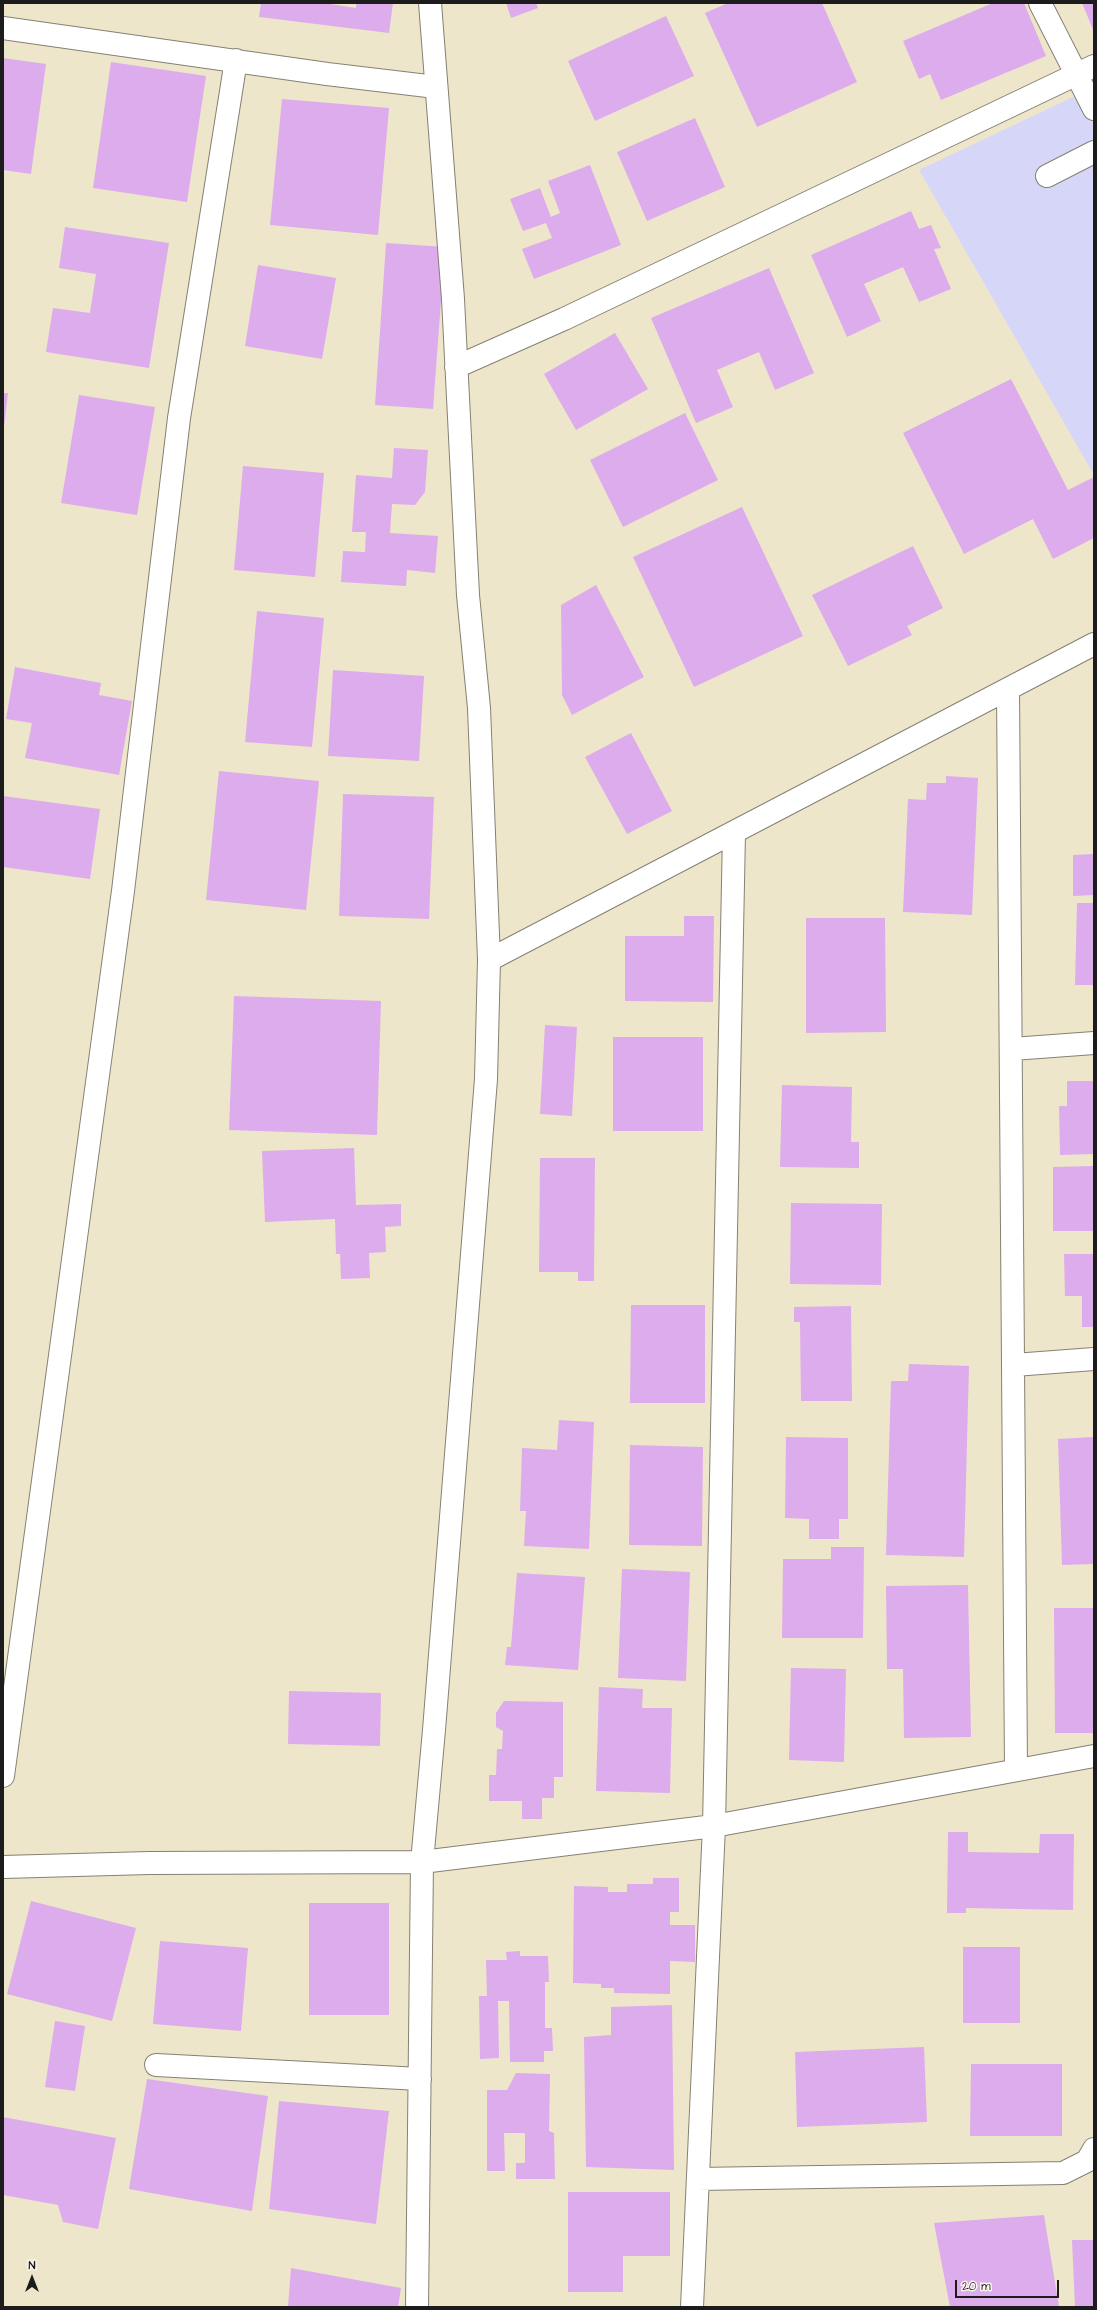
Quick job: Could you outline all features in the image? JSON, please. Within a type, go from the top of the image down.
[{"type":"street","points":[[417,2307],[422,1862],[435,1722],[486,1087],[489,960],[479,708],[468,595],[453,299],[430,3]]},
{"type":"street","points":[[1040,3],[1085,70],[1094,109]]},
{"type":"street","points":[[3,28],[327,74],[436,87]]},
{"type":"street","points":[[3,1776],[124,891],[179,418],[236,60]]},
{"type":"street","points":[[456,367],[564,319],[1085,70]]},
{"type":"street","points":[[1047,176],[1094,152]]},
{"type":"street","points":[[489,960],[734,833],[864,762],[1094,644]]},
{"type":"street","points":[[1008,689],[1012,1049],[1016,1770]]},
{"type":"street","points":[[692,2307],[714,1826],[734,833]]},
{"type":"street","points":[[1012,1049],[1094,1043]]},
{"type":"street","points":[[1014,1365],[1094,1359]]},
{"type":"street","points":[[3,1867],[149,1863],[422,1862],[714,1826],[1094,1756]]},
{"type":"street","points":[[156,2065],[420,2079]]},
{"type":"street","points":[[698,2179],[1064,2173],[1087,2161],[1094,2149]]},
{"type":"shaded area","points":[[1094,87],[1094,475],[919,170]]},
{"type":"building","points":[[261,3],[324,3],[356,8],[356,3],[393,3],[389,33],[259,17]]},
{"type":"building","points":[[506,3],[536,3],[538,8],[511,18]]},
{"type":"building","points":[[728,3],[822,3],[857,82],[757,127],[705,13]]},
{"type":"building","points":[[993,3],[1024,3],[1046,56],[941,100],[930,74],[919,79],[903,41]]},
{"type":"building","points":[[1082,3],[1094,3],[1094,32]]},
{"type":"building","points":[[666,16],[694,76],[595,121],[568,61]]},
{"type":"building","points":[[3,58],[46,64],[31,174],[3,170]]},
{"type":"building","points":[[111,62],[206,76],[187,202],[93,188]]},
{"type":"building","points":[[282,99],[389,108],[378,235],[270,225]]},
{"type":"building","points":[[695,118],[725,187],[647,221],[617,152]]},
{"type":"building","points":[[590,165],[621,245],[534,279],[522,249],[552,238],[546,223],[523,231],[510,199],[540,188],[551,217],[560,213],[548,181]]},
{"type":"building","points":[[911,211],[919,229],[931,225],[941,248],[934,249],[951,289],[919,302],[903,267],[864,284],[881,321],[847,337],[811,255]]},
{"type":"building","points":[[65,227],[169,243],[149,368],[46,352],[53,308],[90,313],[96,274],[59,268]]},
{"type":"building","points":[[386,243],[445,247],[433,409],[375,405]]},
{"type":"building","points":[[258,265],[336,278],[322,359],[245,346]]},
{"type":"building","points":[[769,268],[814,373],[775,390],[759,352],[717,370],[733,407],[696,423],[651,318]]},
{"type":"building","points":[[615,333],[648,389],[576,430],[544,374]]},
{"type":"building","points":[[1011,379],[1068,490],[1094,477],[1094,538],[1053,559],[1033,519],[964,554],[903,433]]},
{"type":"building","points":[[3,393],[8,393],[4,427],[3,427]]},
{"type":"building","points":[[79,395],[155,407],[137,515],[61,503]]},
{"type":"building","points":[[685,413],[718,480],[623,527],[590,460]]},
{"type":"building","points":[[394,448],[428,450],[425,492],[415,505],[392,504],[390,533],[438,536],[435,573],[407,570],[406,586],[341,582],[343,551],[365,552],[366,532],[352,532],[356,475],[392,478]]},
{"type":"building","points":[[243,466],[324,473],[315,577],[234,570]]},
{"type":"building","points":[[742,507],[803,636],[694,687],[633,557]]},
{"type":"building","points":[[913,546],[943,608],[907,626],[912,635],[848,666],[812,595]]},
{"type":"building","points":[[596,585],[644,677],[572,715],[562,695],[561,605]]},
{"type":"building","points":[[257,611],[324,618],[312,747],[245,742]]},
{"type":"building","points":[[15,667],[101,683],[99,695],[132,701],[119,775],[25,758],[32,723],[6,719]]},
{"type":"building","points":[[333,670],[424,676],[419,761],[328,756]]},
{"type":"building","points":[[631,733],[672,811],[627,834],[585,757]]},
{"type":"building","points":[[219,771],[319,781],[306,910],[206,900]]},
{"type":"building","points":[[946,776],[978,778],[972,915],[903,912],[908,799],[926,800],[927,783],[946,783]]},
{"type":"building","points":[[343,794],[434,797],[429,919],[339,916]]},
{"type":"building","points":[[3,796],[100,809],[90,879],[3,867]]},
{"type":"building","points":[[1094,854],[1094,895],[1073,896],[1073,855]]},
{"type":"building","points":[[1077,903],[1094,903],[1094,985],[1075,985]]},
{"type":"building","points":[[684,916],[714,916],[713,1002],[625,1001],[625,936],[684,936]]},
{"type":"building","points":[[806,918],[885,918],[886,1032],[806,1033]]},
{"type":"building","points":[[234,996],[381,1001],[377,1135],[229,1130]]},
{"type":"building","points":[[545,1025],[577,1027],[572,1116],[540,1114]]},
{"type":"building","points":[[613,1037],[703,1037],[703,1131],[613,1131]]},
{"type":"building","points":[[1067,1081],[1094,1081],[1094,1154],[1060,1155],[1059,1106],[1067,1106]]},
{"type":"building","points":[[782,1085],[852,1087],[851,1142],[859,1142],[859,1168],[780,1167]]},
{"type":"building","points":[[354,1148],[356,1205],[401,1204],[401,1226],[385,1227],[386,1252],[369,1253],[370,1278],[341,1279],[340,1254],[336,1254],[335,1219],[265,1222],[262,1151]]},
{"type":"building","points":[[540,1158],[595,1158],[594,1281],[578,1281],[578,1272],[539,1272]]},
{"type":"building","points":[[1094,1166],[1094,1231],[1053,1231],[1053,1167]]},
{"type":"building","points":[[791,1203],[882,1204],[881,1285],[790,1284]]},
{"type":"building","points":[[1064,1254],[1094,1254],[1094,1327],[1082,1327],[1082,1296],[1065,1296]]},
{"type":"building","points":[[631,1305],[705,1305],[705,1403],[630,1403]]},
{"type":"building","points":[[851,1306],[852,1401],[801,1401],[800,1322],[794,1322],[794,1307]]},
{"type":"building","points":[[909,1364],[969,1366],[964,1557],[886,1555],[891,1381],[908,1381]]},
{"type":"building","points":[[559,1420],[594,1422],[589,1549],[524,1546],[526,1511],[520,1511],[522,1448],[557,1450]]},
{"type":"building","points":[[786,1437],[848,1438],[848,1519],[839,1519],[839,1539],[809,1539],[809,1519],[785,1518]]},
{"type":"building","points":[[1094,1437],[1094,1564],[1062,1565],[1058,1439]]},
{"type":"building","points":[[630,1445],[703,1447],[702,1546],[629,1545]]},
{"type":"building","points":[[831,1547],[864,1547],[863,1638],[782,1638],[783,1559],[831,1559]]},
{"type":"building","points":[[622,1569],[690,1572],[686,1681],[618,1678]]},
{"type":"building","points":[[517,1573],[585,1577],[578,1670],[505,1665],[507,1647],[511,1647]]},
{"type":"building","points":[[968,1585],[971,1737],[904,1738],[903,1669],[887,1669],[886,1586]]},
{"type":"building","points":[[1054,1608],[1094,1608],[1094,1733],[1055,1733]]},
{"type":"building","points":[[791,1668],[846,1669],[844,1762],[789,1760]]},
{"type":"building","points":[[599,1687],[643,1689],[642,1708],[672,1708],[670,1793],[596,1791]]},
{"type":"building","points":[[289,1691],[381,1693],[380,1746],[288,1744]]},
{"type":"building","points":[[504,1701],[563,1702],[563,1777],[554,1777],[554,1798],[542,1798],[542,1819],[522,1819],[522,1801],[489,1801],[489,1775],[496,1775],[497,1749],[502,1749],[503,1731],[496,1727],[496,1713]]},
{"type":"building","points":[[948,1832],[968,1832],[968,1852],[1039,1853],[1040,1834],[1074,1834],[1073,1910],[966,1908],[966,1913],[947,1913]]},
{"type":"building","points":[[653,1878],[679,1878],[679,1912],[670,1912],[670,1925],[695,1925],[695,1962],[670,1961],[670,1994],[614,1993],[614,1988],[601,1988],[601,1984],[573,1983],[574,1886],[608,1887],[608,1892],[627,1892],[627,1884],[653,1884]]},
{"type":"building","points":[[31,1901],[136,1928],[112,2021],[7,1994]]},
{"type":"building","points":[[309,1903],[389,1903],[389,2015],[309,2015]]},
{"type":"building","points":[[160,1941],[248,1948],[241,2031],[153,2024]]},
{"type":"building","points":[[963,1947],[1020,1947],[1020,2023],[963,2023]]},
{"type":"building","points":[[520,1951],[520,1956],[548,1956],[549,1982],[545,1982],[545,2028],[552,2028],[553,2051],[544,2051],[544,2062],[510,2062],[509,2001],[498,2001],[499,2058],[480,2059],[479,1996],[487,1996],[486,1960],[507,1960],[506,1952]]},
{"type":"building","points":[[672,2005],[674,2170],[586,2167],[584,2037],[611,2035],[611,2007]]},
{"type":"building","points":[[55,2021],[85,2026],[75,2091],[45,2087]]},
{"type":"building","points":[[924,2047],[927,2122],[797,2127],[795,2052]]},
{"type":"building","points":[[971,2064],[1062,2064],[1062,2136],[970,2136]]},
{"type":"building","points":[[516,2073],[550,2074],[549,2131],[554,2133],[555,2179],[516,2179],[516,2163],[525,2163],[525,2133],[504,2133],[505,2171],[487,2171],[487,2090],[507,2090]]},
{"type":"building","points":[[147,2079],[268,2096],[252,2211],[129,2189]]},
{"type":"building","points":[[279,2101],[389,2111],[376,2224],[269,2209]]},
{"type":"building","points":[[3,2117],[116,2138],[98,2229],[63,2222],[58,2205],[3,2195]]},
{"type":"building","points":[[568,2192],[670,2192],[670,2256],[623,2256],[623,2292],[568,2292]]},
{"type":"building","points":[[1044,2215],[1059,2307],[950,2307],[934,2223]]},
{"type":"building","points":[[1072,2240],[1094,2240],[1094,2307],[1075,2307]]},
{"type":"building","points":[[291,2268],[401,2288],[398,2307],[288,2307]]}]
